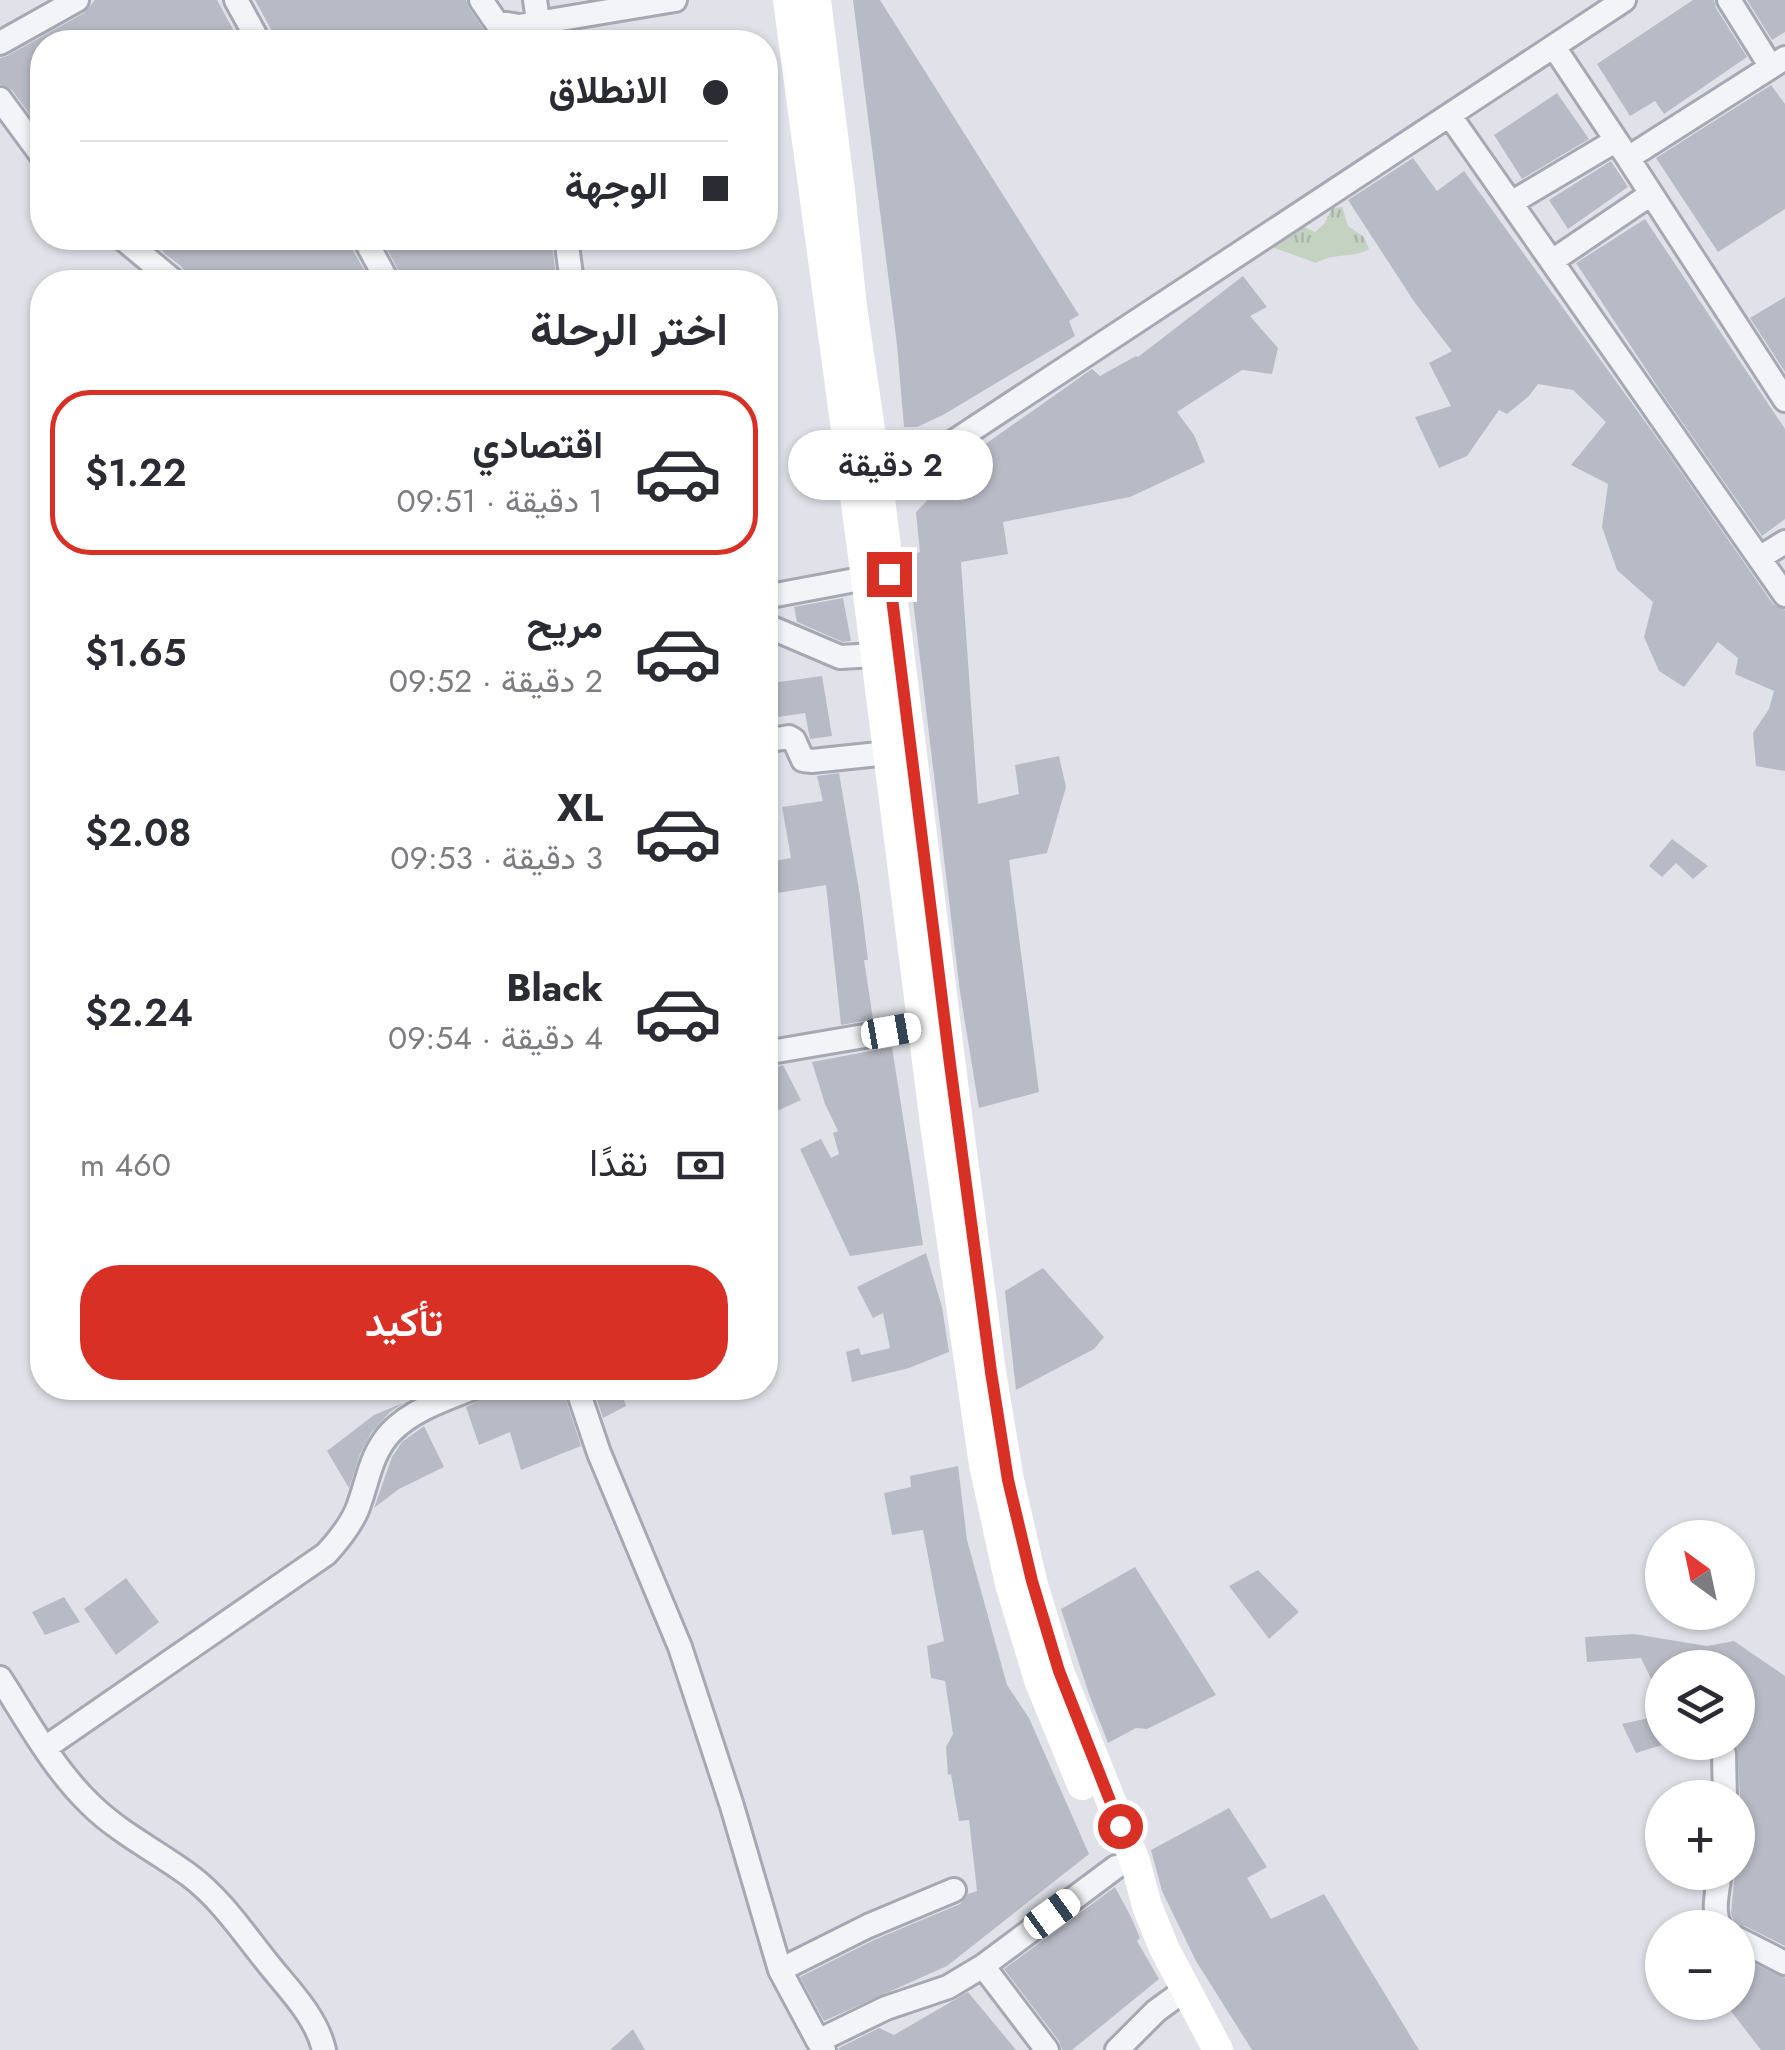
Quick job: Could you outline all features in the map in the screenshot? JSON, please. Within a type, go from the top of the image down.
[{"type":"main road","points":[[788,0],[923,1026],[992,1506],[1038,1680],[1116,1866],[1147,1906]]},
{"type":"main road","points":[[816,0],[952,1079],[1008,1480],[1059,1671],[1136,1861],[1147,1906],[1164,1948],[1218,2050]]},
{"type":"street","points":[[236,0],[252,30]]},
{"type":"street","points":[[481,0],[496,22],[519,26],[675,0]]},
{"type":"street","points":[[879,491],[1624,0]]},
{"type":"street","points":[[1511,203],[1621,149],[1778,63],[1729,0]]},
{"type":"street","points":[[0,43],[75,1]]},
{"type":"street","points":[[1554,47],[1785,400]]},
{"type":"street","points":[[0,98],[30,139]]},
{"type":"street","points":[[1450,116],[1785,596]]},
{"type":"street","points":[[1552,261],[1651,194]]},
{"type":"street","points":[[137,250],[161,270]]},
{"type":"street","points":[[1759,558],[1785,542]]},
{"type":"street","points":[[778,595],[866,578]]},
{"type":"street","points":[[778,631],[840,657],[876,656]]},
{"type":"street","points":[[778,738],[789,736],[803,760],[812,762],[888,754]]},
{"type":"street","points":[[778,1052],[923,1026]]},
{"type":"street","points":[[46,1748],[326,1554],[344,1534],[357,1509],[376,1452],[392,1430],[446,1400]]},
{"type":"street","points":[[581,1400],[598,1453],[680,1647],[780,1970],[821,2046],[886,2008],[948,1987],[983,1966],[1116,1866]]},
{"type":"street","points":[[0,1678],[86,1800],[112,1824],[188,1875],[229,1914],[308,2014],[324,2050]]},
{"type":"street","points":[[780,1970],[868,1926],[954,1890]]},
{"type":"street","points":[[1755,1948],[1785,1963]]},
{"type":"street","points":[[983,1966],[1047,2050]]},
{"type":"street","points":[[1117,2050],[1156,2011],[1186,1990]]},
{"type":"green space","points":[[1342,207],[1348,226],[1364,237],[1369,249],[1316,263],[1272,247],[1304,227],[1315,232],[1332,208]]},
{"type":"building","points":[[95,0],[217,0],[233,30],[54,30],[84,13]]},
{"type":"building","points":[[255,0],[466,0],[484,30],[271,30]]},
{"type":"building","points":[[853,0],[880,0],[1079,315],[1069,321],[1075,336],[917,427],[904,427]]},
{"type":"building","points":[[1693,0],[1714,0],[1747,57],[1664,114],[1655,101],[1630,116],[1597,64]]},
{"type":"building","points":[[1747,0],[1785,0],[1785,32],[1772,40]]},
{"type":"building","points":[[30,43],[30,115],[12,90],[0,84],[0,58]]},
{"type":"building","points":[[1771,85],[1785,104],[1785,209],[1718,252],[1656,158]]},
{"type":"building","points":[[1557,93],[1589,139],[1522,179],[1494,135]]},
{"type":"building","points":[[1413,158],[1437,191],[1464,171],[1773,604],[1785,610],[1785,771],[1756,766],[1753,733],[1769,709],[1774,691],[1735,674],[1738,658],[1718,642],[1684,687],[1659,671],[1644,637],[1653,602],[1617,570],[1602,527],[1608,484],[1571,465],[1606,422],[1573,390],[1538,384],[1507,414],[1499,410],[1467,456],[1439,468],[1415,417],[1451,406],[1429,363],[1452,351],[1415,303],[1348,200]]},
{"type":"building","points":[[1611,161],[1628,187],[1568,229],[1549,200]]},
{"type":"building","points":[[1645,219],[1785,429],[1785,519],[1762,536],[1576,263]]},
{"type":"building","points":[[162,250],[353,250],[364,270],[184,270]]},
{"type":"building","points":[[387,250],[553,250],[555,270],[398,270]]},
{"type":"building","points":[[1243,276],[1267,307],[1250,316],[1278,348],[1272,374],[1242,370],[1177,412],[1194,435],[1205,462],[1130,497],[1003,522],[1008,554],[961,562],[978,804],[1019,794],[1015,765],[1059,756],[1066,787],[1047,853],[1009,860],[1039,1092],[979,1108],[960,992],[908,556],[920,552],[916,512],[974,452],[1092,369],[1100,376],[1138,357]]},
{"type":"building","points":[[1785,297],[1785,372],[1750,318]]},
{"type":"building","points":[[843,598],[851,641],[843,642],[797,622],[794,607]]},
{"type":"building","points":[[822,676],[832,736],[810,739],[805,713],[778,717],[778,682]]},
{"type":"building","points":[[839,773],[868,960],[864,960],[873,1019],[841,1025],[826,885],[778,893],[778,860],[791,858],[782,807],[823,801],[817,776]]},
{"type":"building","points":[[1672,839],[1708,866],[1693,879],[1676,863],[1662,877],[1649,866]]},
{"type":"building","points":[[892,1047],[923,1245],[850,1256],[800,1149],[821,1139],[831,1158],[839,1154],[833,1133],[838,1131],[812,1062]]},
{"type":"building","points":[[783,1065],[801,1100],[778,1111],[778,1067]]},
{"type":"building","points":[[926,1253],[942,1307],[949,1352],[909,1368],[852,1382],[846,1352],[859,1348],[861,1355],[890,1348],[883,1313],[873,1318],[857,1287]]},
{"type":"building","points":[[1043,1268],[1104,1337],[1094,1349],[1016,1390],[1005,1291]]},
{"type":"building","points":[[480,1400],[566,1400],[581,1446],[521,1470],[510,1432],[479,1445],[466,1407]]},
{"type":"building","points":[[597,1400],[624,1400],[626,1406],[603,1418]]},
{"type":"building","points":[[403,1403],[371,1433],[349,1488],[327,1451],[374,1415]]},
{"type":"building","points":[[424,1426],[444,1467],[399,1489],[374,1508],[392,1457],[402,1442]]},
{"type":"building","points":[[958,1466],[967,1540],[1007,1685],[1029,1718],[1089,1854],[947,1966],[824,2021],[800,1977],[960,1904],[968,1894],[977,1891],[969,1820],[959,1821],[951,1774],[948,1775],[946,1747],[953,1734],[945,1681],[931,1678],[927,1646],[944,1641],[923,1530],[892,1535],[884,1493],[911,1487],[910,1476]]},
{"type":"building","points":[[1135,1567],[1216,1695],[1147,1729],[1136,1728],[1108,1743],[1061,1609]]},
{"type":"building","points":[[1258,1570],[1299,1612],[1269,1639],[1229,1586]]},
{"type":"building","points":[[126,1578],[159,1622],[116,1655],[84,1609]]},
{"type":"building","points":[[64,1597],[80,1622],[45,1635],[32,1612]]},
{"type":"building","points":[[1634,1634],[1707,1646],[1734,1641],[1747,1650],[1645,1650],[1645,1666],[1641,1658],[1587,1662],[1585,1637]]},
{"type":"building","points":[[1755,1655],[1785,1676],[1785,1946],[1755,1931],[1755,1910],[1731,1910],[1733,1890],[1755,1890],[1755,1780],[1739,1780],[1738,1760],[1755,1760]]},
{"type":"building","points":[[1645,1719],[1645,1750],[1636,1753],[1622,1724]]},
{"type":"building","points":[[1229,1808],[1267,1867],[1247,1878],[1271,1919],[1324,1894],[1419,2050],[1252,2050],[1196,1961],[1162,1891],[1151,1850]]},
{"type":"building","points":[[1115,1887],[1140,1938],[1137,1941],[1159,1979],[1072,2050],[1062,2050],[1004,1969]]},
{"type":"building","points":[[1755,1964],[1785,1978],[1785,2050],[1761,2050],[1738,2020],[1755,2020]]},
{"type":"building","points":[[968,1992],[1016,2050],[839,2050],[879,2028],[894,2035]]},
{"type":"building","points":[[633,2029],[645,2050],[610,2050]]},
{"type":"route","points":[[889,574],[950,1064],[1008,1480],[1059,1671],[1120,1826]]}]
